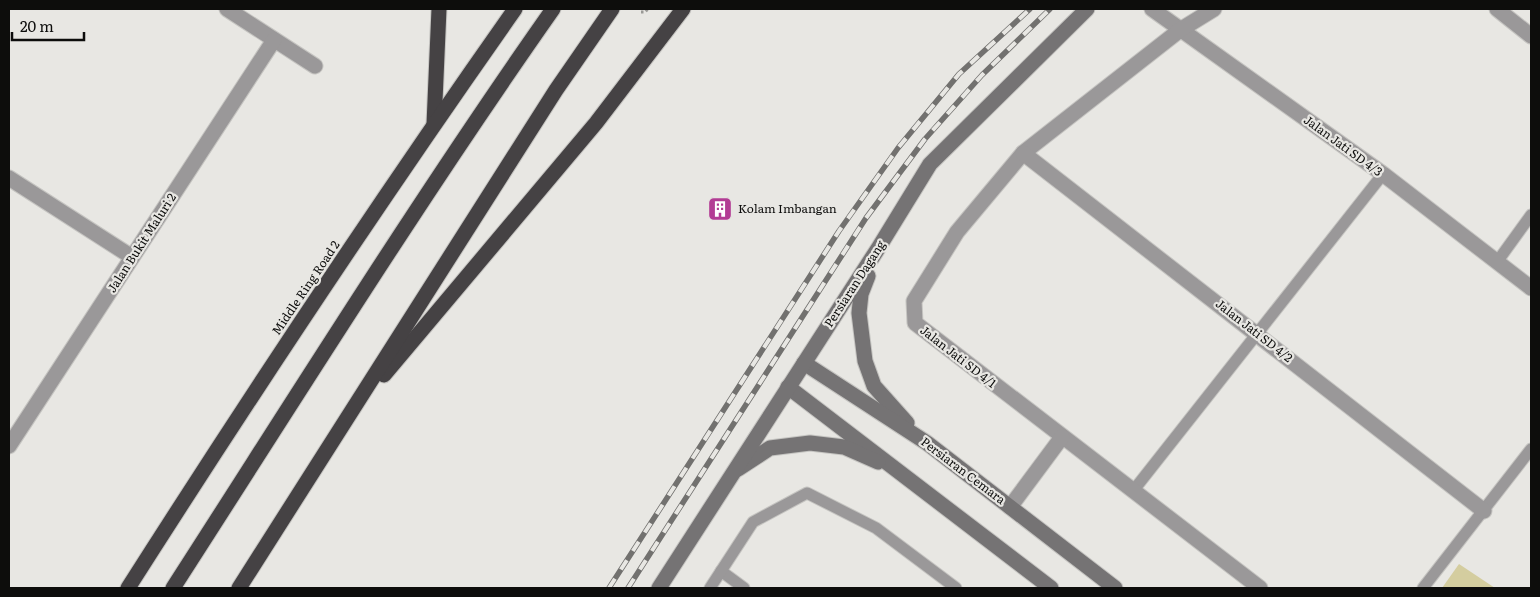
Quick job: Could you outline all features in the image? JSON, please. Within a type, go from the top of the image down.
[{"type":"highway","points":[[434,124],[439,9]]},
{"type":"highway","name":"Middle Ring Road 2","points":[[128,588],[246,403],[434,124],[515,9]]},
{"type":"highway","points":[[173,588],[419,206],[494,92],[553,9]]},
{"type":"highway","points":[[238,588],[556,90],[610,9]]},
{"type":"highway","points":[[343,424],[596,123],[683,9]]},
{"type":"main road","name":"Persiaran Dagang","points":[[659,588],[879,247],[930,164],[1087,9]]},
{"type":"main road","points":[[879,247],[861,294],[859,313],[865,360],[874,386],[927,443]]},
{"type":"main road","name":"Persiaran Cemara","points":[[804,363],[927,443],[1116,588]]},
{"type":"main road","points":[[788,387],[1051,588]]},
{"type":"main road","points":[[733,472],[770,448],[810,443],[844,447],[900,472]]},
{"type":"street","points":[[226,9],[315,66]]},
{"type":"street","name":"Jalan Jati SD 4/3","points":[[1152,9],[1382,174],[1531,288]]},
{"type":"street","name":"Jalan Jati SD 4/1","points":[[1214,9],[1180,30],[1023,153],[958,232],[914,301],[915,323],[1260,588]]},
{"type":"street","points":[[1497,9],[1531,36]]},
{"type":"street","name":"Jalan Bukit Maluri 2","points":[[9,446],[274,40]]},
{"type":"street","name":"Jalan Jati SD 4/2","points":[[1023,153],[1484,510]]},
{"type":"street","points":[[9,178],[132,257]]},
{"type":"street","points":[[1010,507],[1062,437]]},
{"type":"lane","points":[[1133,491],[1382,174]]},
{"type":"lane","points":[[1497,262],[1531,215]]},
{"type":"lane","points":[[1423,588],[1531,449]]},
{"type":"lane","points":[[710,588],[753,522],[807,493],[876,528],[956,588]]},
{"type":"lane","points":[[721,571],[744,588]]},
{"type":"path","points":[[644,9],[641,12],[645,12],[648,9]]},
{"type":"shaded area","points":[[1459,564],[1495,588],[1442,588]]},
{"type":"railway","points":[[609,588],[839,231],[898,148],[959,74],[1030,9]]},
{"type":"railway","points":[[628,588],[866,218],[925,139],[982,75],[1050,9]]},
{"type":"place","name":"Kolam Imbangan","points":[[720,209]]}]
